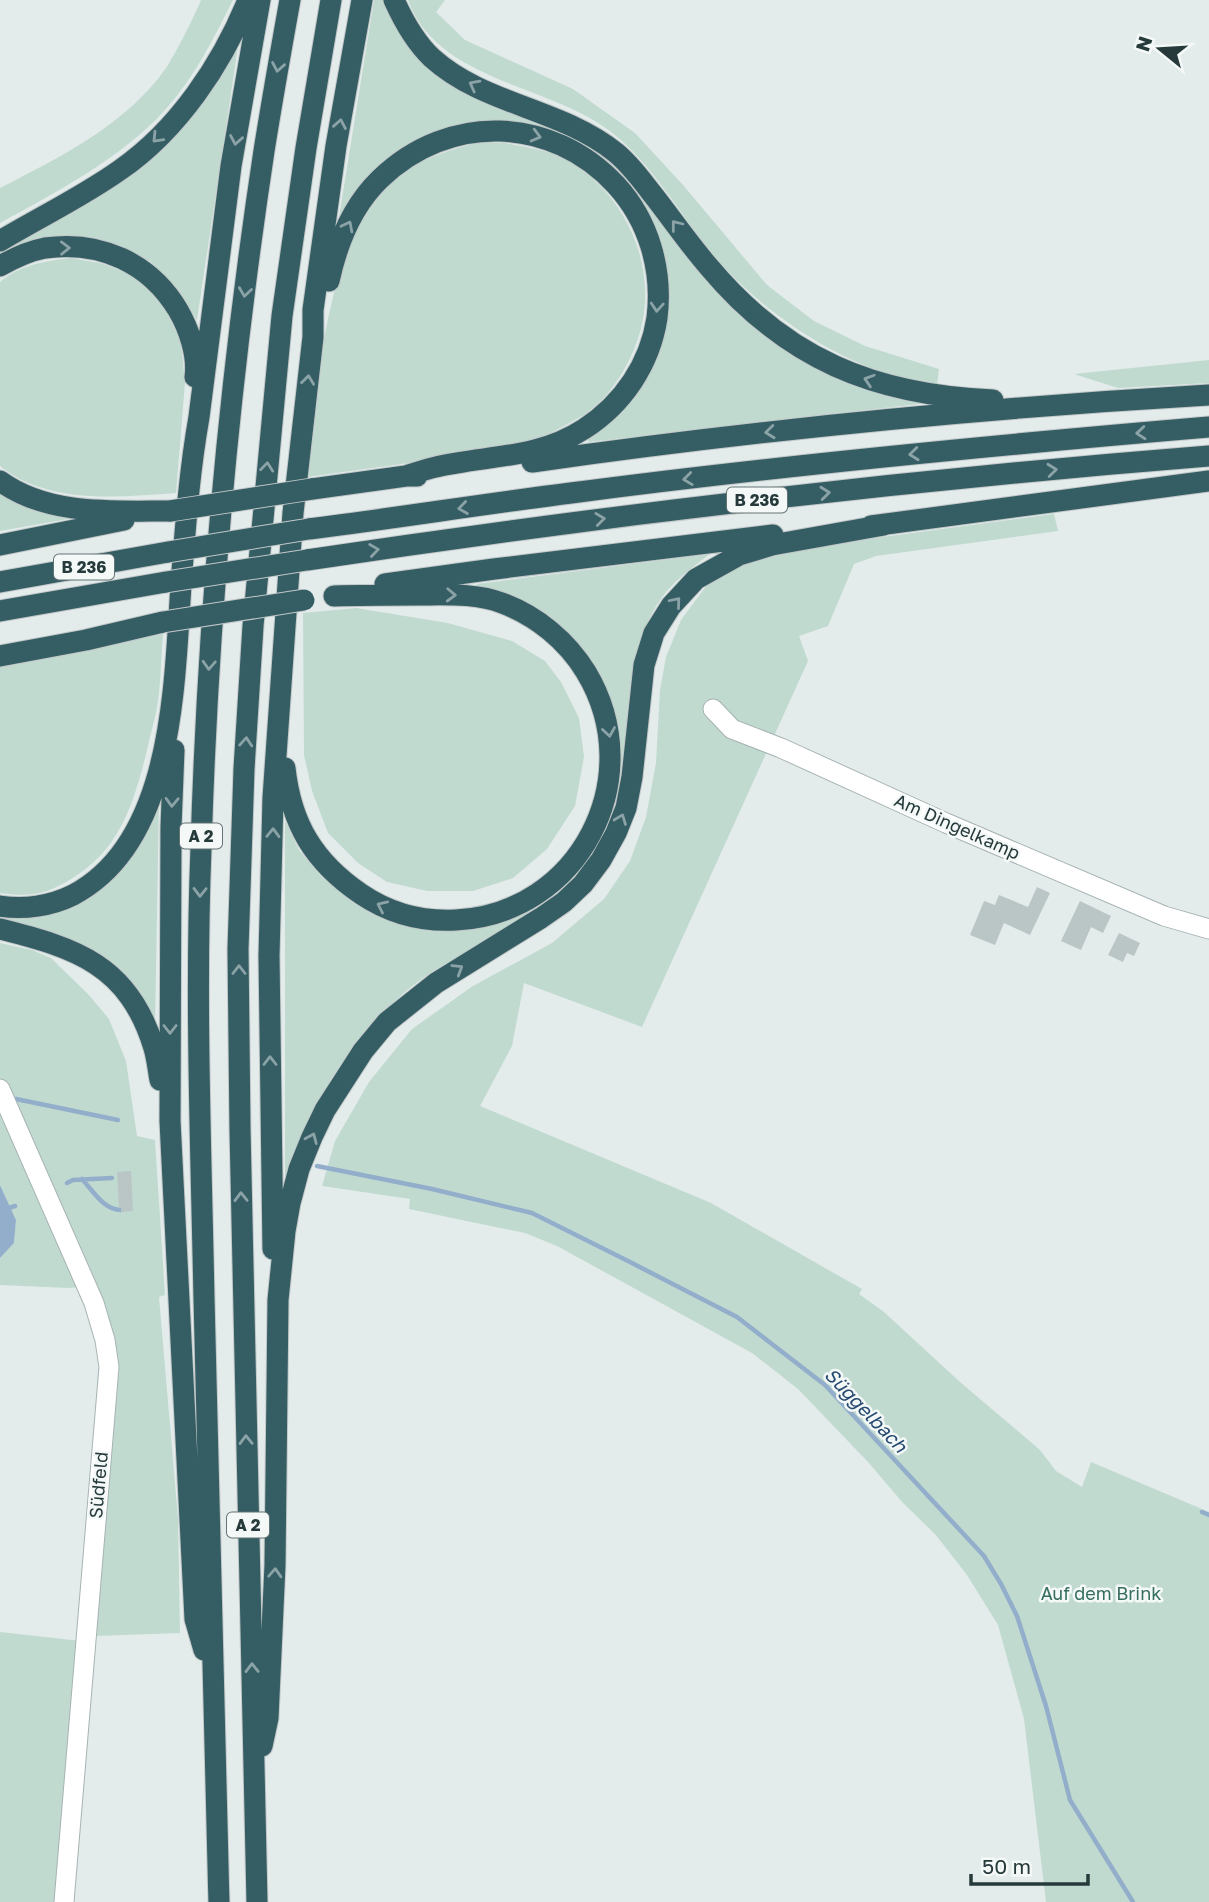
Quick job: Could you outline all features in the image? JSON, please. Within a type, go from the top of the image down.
[{"type":"highway","points":[[0,241],[122,169],[153,143],[186,107],[213,70],[237,28],[248,0]]},
{"type":"highway","points":[[0,906],[24,908],[45,905],[67,898],[105,873],[135,833],[159,771],[173,685],[192,456],[231,166],[260,0]]},
{"type":"highway","name":"A 2","points":[[219,1902],[200,1112],[199,947],[204,757],[222,489],[241,320],[264,152],[290,0]]},
{"type":"highway","name":"A 2","points":[[257,1902],[238,949],[244,769],[253,626],[282,316],[331,0]]},
{"type":"highway","points":[[278,1300],[273,1271],[270,956],[280,692],[293,513],[313,337],[313,310],[336,146],[362,0]]},
{"type":"highway","points":[[394,0],[412,32],[430,56],[452,72],[478,88],[565,122],[615,152],[638,175],[708,266],[736,297],[800,348],[858,376],[930,395],[1082,404]]},
{"type":"highway","points":[[313,337],[333,261],[345,229],[378,180],[422,148],[470,132],[496,130],[548,139],[570,148],[592,162],[625,195],[637,212],[654,256],[658,307],[649,352],[635,379],[622,395],[606,413],[583,430],[543,449],[436,467],[405,476]]},
{"type":"highway","points":[[0,266],[44,248],[69,247],[108,253],[153,277],[169,296],[191,339],[196,371],[191,416],[192,456]]},
{"type":"highway","points":[[0,545],[170,511],[405,476],[434,476],[632,447],[1082,404],[1209,396]]},
{"type":"highway","name":"B 236","points":[[0,582],[309,529],[572,493],[932,452],[1209,427]]},
{"type":"highway","name":"B 236","points":[[0,611],[166,582],[538,527],[767,499],[1209,456]]},
{"type":"highway","points":[[0,481],[29,498],[74,508],[93,511],[170,511]]},
{"type":"highway","points":[[0,645],[334,596],[378,585],[507,567],[724,540],[884,525],[1209,481]]},
{"type":"highway","points":[[255,1785],[268,1718],[275,1565],[278,1300],[285,1231],[299,1169],[325,1110],[363,1051],[387,1022],[436,983],[564,902],[583,884],[616,834],[626,808],[644,665],[654,633],[671,606],[696,579],[739,555],[772,545],[884,525]]},
{"type":"highway","points":[[280,692],[288,792],[295,817],[326,867],[349,886],[384,908],[413,918],[443,921],[499,914],[530,899],[560,876],[587,842],[605,800],[610,778],[611,746],[607,718],[598,692],[564,643],[542,624],[522,612],[480,597],[334,596]]},
{"type":"highway","points":[[0,656],[163,622]]},
{"type":"highway","points":[[173,685],[170,1121],[195,1619],[212,1676]]},
{"type":"highway","points":[[0,929],[70,949],[110,974],[126,992],[147,1028],[170,1121]]},
{"type":"street","name":"Am Dingelkamp","points":[[713,709],[732,729],[1164,916],[1209,929]]},
{"type":"street","name":"Südfeld","points":[[0,1090],[94,1303],[105,1340],[109,1367],[64,1902]]},
{"type":"green space","points":[[201,0],[233,0],[194,71],[165,110],[109,158],[0,223],[0,188],[91,138],[132,106],[166,68]]},
{"type":"green space","points":[[374,0],[384,0],[403,36],[606,157],[629,178],[755,323],[928,403],[589,442],[588,439],[612,421],[635,396],[652,364],[667,292],[603,159],[563,136],[530,125],[501,121],[465,124],[429,134],[396,151],[370,175],[339,217]]},
{"type":"green space","points":[[408,0],[445,0],[436,12],[465,40],[573,89],[635,133],[683,185],[767,285],[814,321],[865,346],[939,369],[937,386],[868,367],[841,355],[789,324],[743,286],[722,264],[647,167],[621,140],[582,114],[467,64],[443,48],[422,27]]},
{"type":"green space","points":[[239,40],[197,320],[175,286],[151,262],[126,249],[0,255],[0,248],[114,184]]},
{"type":"green space","points":[[505,143],[544,151],[566,160],[589,176],[608,195],[624,217],[643,267],[645,294],[643,321],[635,347],[620,377],[589,411],[552,432],[522,444],[502,450],[307,477],[321,358],[329,316],[339,275],[354,237],[373,204],[399,176],[425,161],[473,144]]},
{"type":"green space","points":[[70,258],[100,263],[125,272],[149,289],[165,309],[181,342],[185,383],[176,493],[85,496],[62,493],[19,479],[0,466],[0,282],[24,268]]},
{"type":"green space","points":[[1209,360],[1209,383],[1118,388],[1074,374]]},
{"type":"green space","points":[[0,493],[32,507],[68,515],[68,519],[0,531]]},
{"type":"green space","name":"Auf dem Brink","points":[[1054,514],[1058,531],[876,556],[854,564],[828,626],[799,636],[808,661],[642,1027],[524,983],[512,1046],[480,1106],[711,1203],[862,1289],[859,1294],[884,1312],[1040,1450],[1056,1471],[1082,1487],[1091,1462],[1209,1512],[1209,1902],[1046,1902],[1024,1719],[998,1625],[967,1575],[935,1534],[798,1389],[752,1353],[557,1246],[525,1233],[409,1209],[410,1199],[322,1186],[335,1141],[369,1082],[412,1029],[473,986],[552,943],[604,899],[630,861],[646,817],[656,763],[660,690],[666,657],[681,620],[707,585],[728,569],[779,551]]},
{"type":"green space","points":[[710,554],[663,596],[650,616],[641,638],[631,682],[626,752],[619,799],[595,853],[572,882],[554,899],[423,978],[381,1015],[354,1046],[323,1094],[285,1187],[285,821],[299,850],[321,876],[355,904],[390,921],[430,928],[475,927],[511,917],[541,902],[618,774],[619,740],[612,707],[588,656],[477,587],[477,584]]},
{"type":"green space","points":[[356,608],[448,623],[512,641],[545,661],[561,682],[579,718],[584,757],[575,806],[547,849],[513,878],[473,891],[427,891],[387,882],[358,863],[328,833],[312,791],[304,755],[303,613]]},
{"type":"green space","points":[[163,634],[157,708],[147,750],[137,788],[113,839],[88,867],[45,892],[29,895],[0,893],[0,664]]},
{"type":"green space","points":[[159,803],[155,1025],[134,990],[0,922],[0,917],[18,918],[53,913],[85,901],[99,891],[130,858]]},
{"type":"green space","points":[[0,943],[32,950],[51,958],[109,1019],[126,1061],[137,1136],[155,1140],[165,1295],[159,1297],[178,1518],[180,1633],[95,1636],[113,1364],[92,1286],[68,1288],[0,1285],[0,1258],[14,1243],[16,1220],[0,1185]]},
{"type":"green space","points":[[0,1632],[81,1641],[59,1902],[0,1902]]},
{"type":"water","points":[[0,1185],[16,1220],[14,1243],[0,1258]]},
{"type":"building","points":[[1037,887],[1050,893],[1030,935],[1004,923],[995,945],[970,935],[984,901],[995,905],[999,895],[1028,907]]},
{"type":"building","points":[[1080,901],[1111,916],[1103,933],[1091,927],[1081,950],[1061,941]]},
{"type":"building","points":[[1119,933],[1140,943],[1134,956],[1127,953],[1123,962],[1108,955]]},
{"type":"building","points":[[131,1171],[133,1211],[121,1212],[117,1172]]},
{"type":"waterway","name":"Süggelbach","points":[[16,1099],[118,1120]]},
{"type":"waterway","name":"Süggelbach","points":[[317,1166],[532,1213],[737,1317],[825,1385],[984,1556],[1001,1584],[1017,1616],[1046,1706],[1070,1800],[1133,1902]]},
{"type":"waterway","points":[[67,1183],[73,1180],[112,1178]]},
{"type":"waterway","points":[[82,1179],[109,1207],[121,1210]]},
{"type":"waterway","points":[[0,1208],[15,1206]]},
{"type":"waterway","points":[[1202,1512],[1209,1515]]}]
